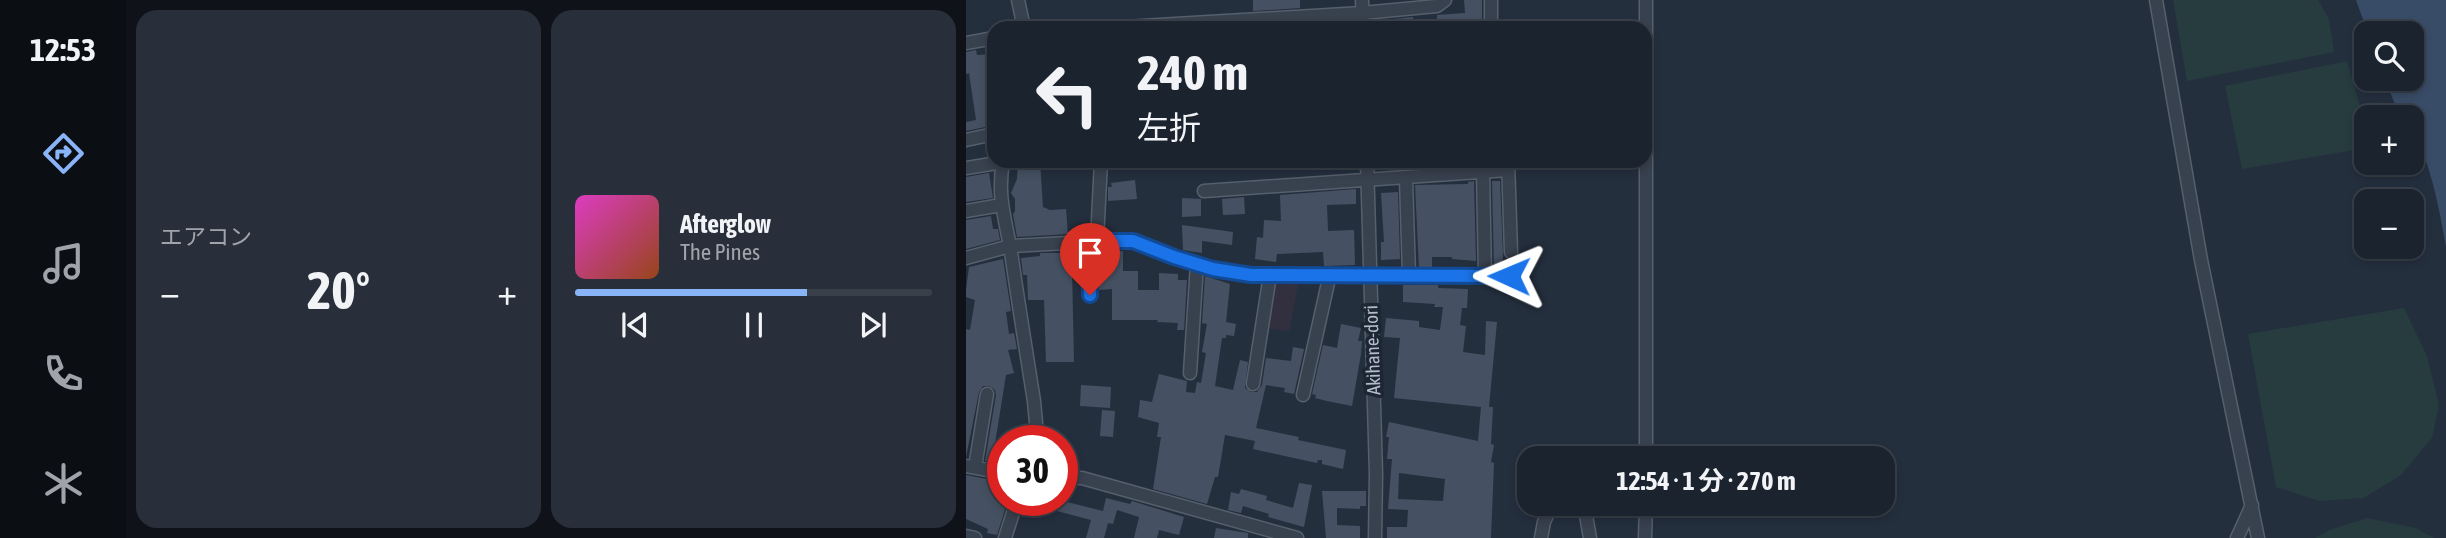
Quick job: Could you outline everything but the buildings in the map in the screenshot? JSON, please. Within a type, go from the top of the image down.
[{"type":"street","points":[[1018,0],[1022,21]]},
{"type":"street","points":[[1189,21],[1362,6],[1437,6],[1445,0]]},
{"type":"street","points":[[1491,0],[1492,21]]},
{"type":"street","points":[[1646,0],[1646,21]]},
{"type":"street","points":[[2156,0],[2201,260],[2258,538]]},
{"type":"street","points":[[966,43],[987,39]]},
{"type":"street","points":[[966,140],[987,136]]},
{"type":"street","points":[[966,168],[987,165]]},
{"type":"street","points":[[1002,168],[999,186],[1001,205],[1010,246],[1036,425]]},
{"type":"street","points":[[1090,295],[1100,168]]},
{"type":"street","name":"Akihane-dori","points":[[1367,168],[1376,463],[1375,538]]},
{"type":"street","points":[[1204,191],[1406,178],[1483,172],[1500,168]]},
{"type":"street","points":[[1508,168],[1511,252]]},
{"type":"street","points":[[1646,168],[1646,446]]},
{"type":"street","points":[[1483,172],[1485,276]]},
{"type":"street","points":[[1406,178],[1409,275]]},
{"type":"street","points":[[966,211],[1001,205]]},
{"type":"street","points":[[966,258],[1010,246],[1133,241],[1197,264],[1251,275],[1509,276]]},
{"type":"street","points":[[1190,373],[1197,264]]},
{"type":"street","points":[[1303,395],[1330,274]]},
{"type":"street","points":[[1253,384],[1270,275]]},
{"type":"street","points":[[970,466],[986,394]]},
{"type":"street","points":[[1078,478],[1297,538]]},
{"type":"street","points":[[2237,538],[2252,505]]},
{"type":"street","points":[[1005,538],[1012,516]]},
{"type":"street","points":[[1541,538],[1547,516]]},
{"type":"street","points":[[1586,516],[1590,538]]},
{"type":"street","points":[[1645,538],[1646,516]]},
{"type":"street","points":[[966,536],[975,538]]},
{"type":"shaded area","points":[[1270,275],[1300,275],[1289,331],[1262,328]]},
{"type":"green space","points":[[2173,0],[2318,0],[2329,19],[2334,52],[2187,81]]},
{"type":"green space","points":[[2347,61],[2360,105],[2354,105],[2354,150],[2242,169],[2225,86]]},
{"type":"green space","points":[[2404,308],[2427,356],[2439,405],[2432,438],[2400,476],[2363,498],[2320,501],[2276,487],[2248,334]]},
{"type":"green space","points":[[2367,518],[2416,528],[2434,538],[2315,538]]},
{"type":"water","points":[[2356,0],[2446,0],[2446,247],[2433,184],[2424,157],[2424,105],[2395,105],[2390,91],[2424,91],[2424,21],[2364,21]]},
{"type":"route","points":[[1090,295],[1088,241],[1133,241],[1213,269],[1251,275],[1509,276]]}]
